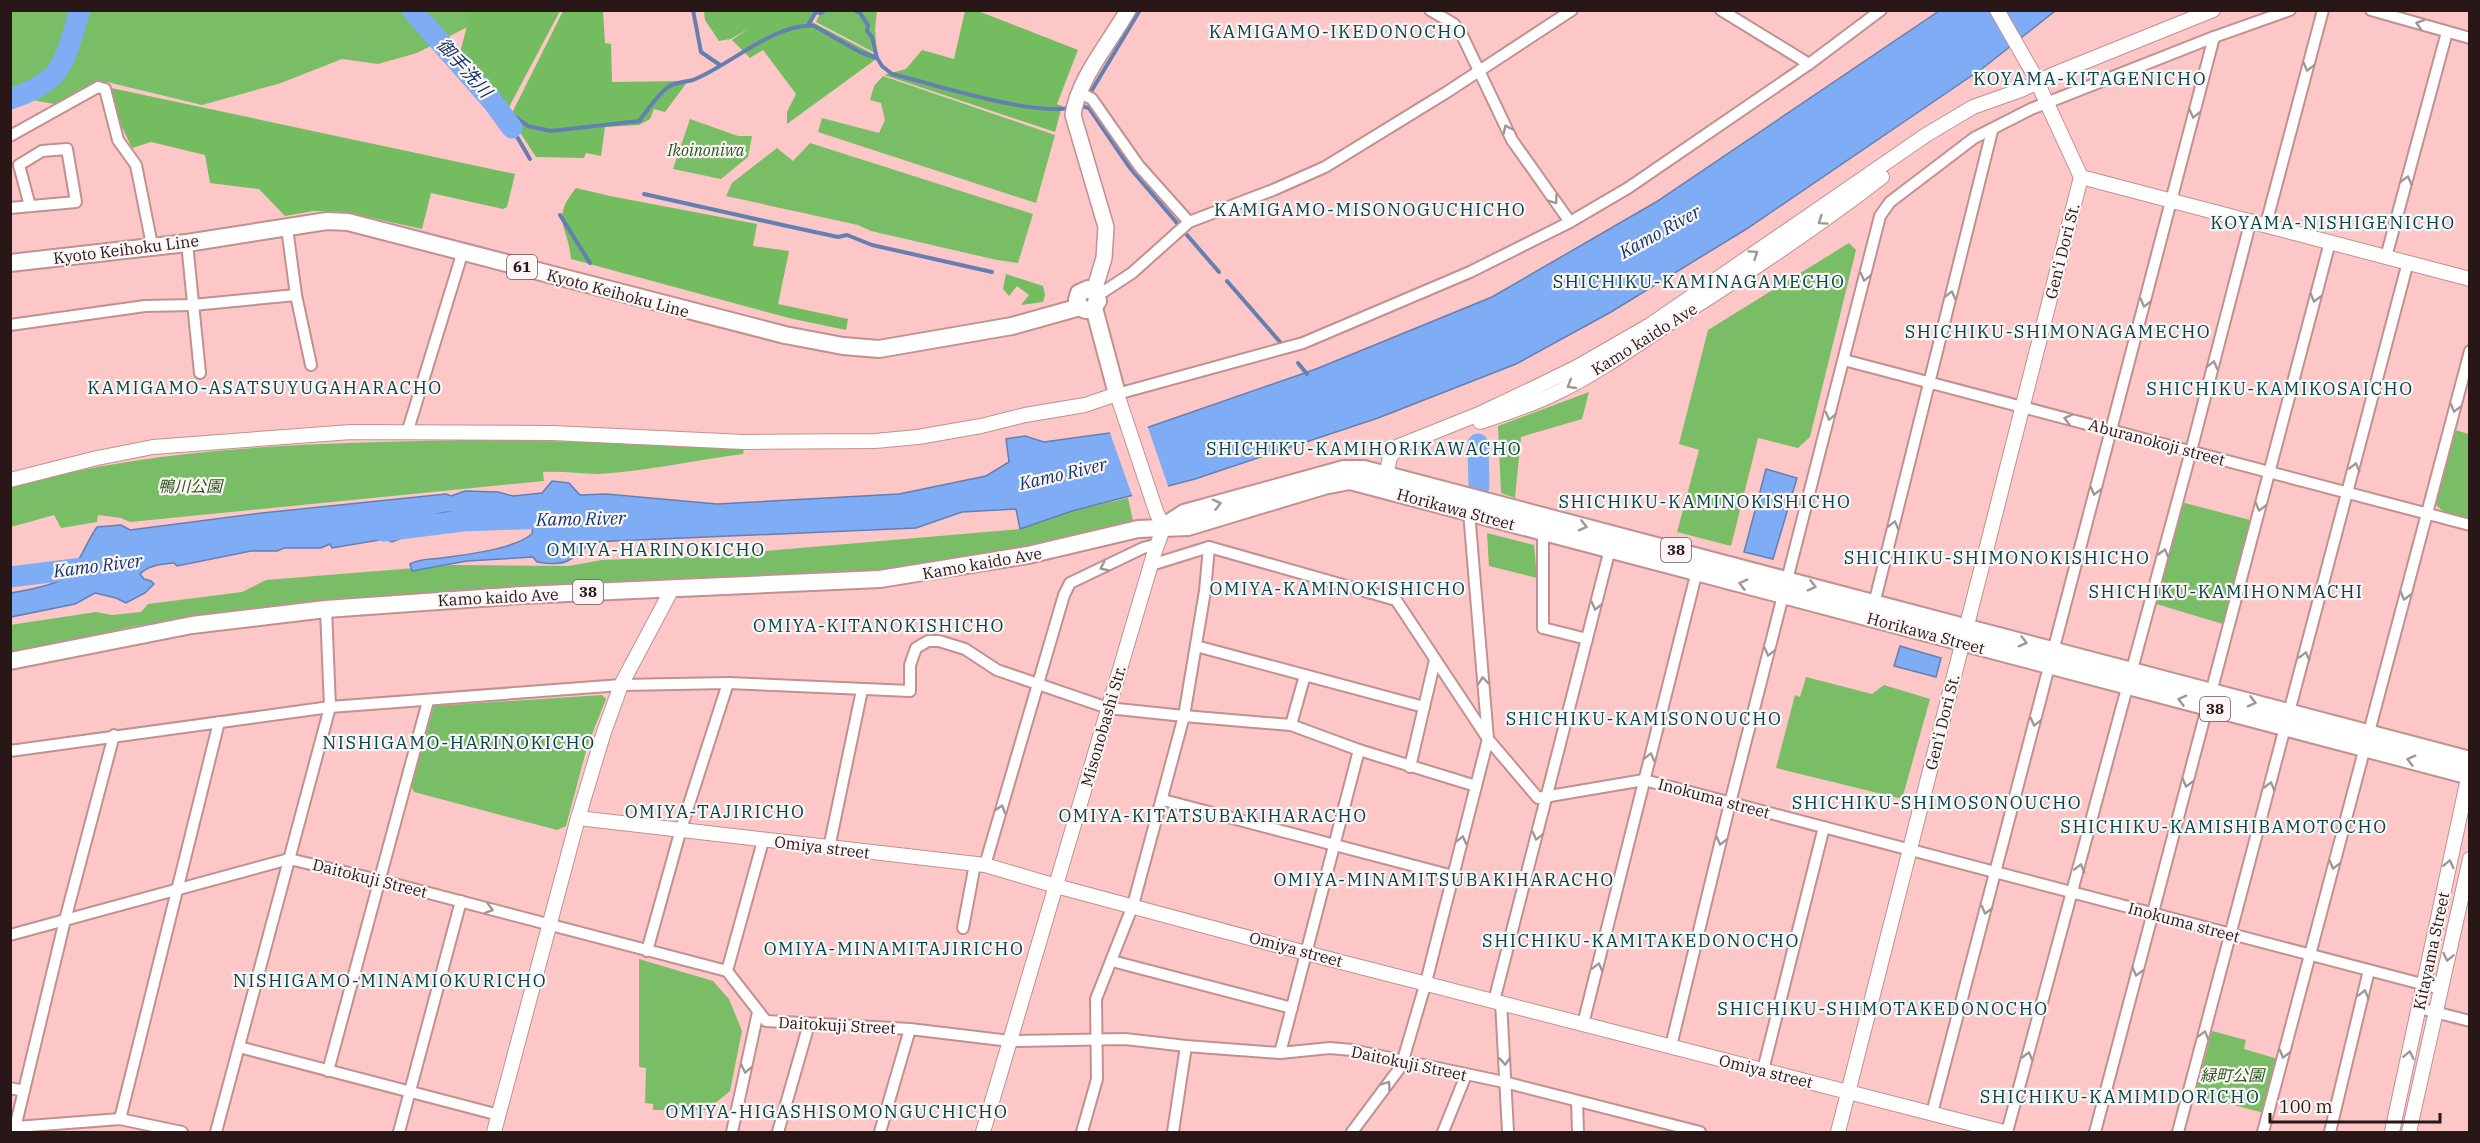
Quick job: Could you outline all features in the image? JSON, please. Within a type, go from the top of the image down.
[{"type":"main road","points":[[1118,398],[1088,302],[1104,258],[1106,227],[1081,101],[1128,10]]},
{"type":"main road","name":"Kyoto Keihoku Line","points":[[10,264],[152,245],[187,243],[327,221],[348,222],[785,335],[843,346],[879,349],[1012,326],[1088,302]]},
{"type":"main road","name":"Horikawa Street","points":[[1387,479],[1469,512],[1544,524]]},
{"type":"main road","name":"Horikawa Street","points":[[1387,479],[1544,524],[2210,699],[2469,770]]},
{"type":"main road","name":"Kamo kaido Ave","points":[[10,661],[192,625],[326,609],[523,595],[880,579],[922,574],[1028,555],[1138,529],[1161,520],[1188,527],[1332,484],[1387,479]]},
{"type":"street","points":[[1430,10],[1454,24],[1512,140],[1570,222]]},
{"type":"street","points":[[1088,302],[1132,273],[1189,222],[1273,190],[1325,167],[1572,10]]},
{"type":"street","points":[[1721,10],[1809,64]]},
{"type":"street","points":[[12,478],[153,447],[351,432],[553,433],[744,442],[875,441],[918,437],[981,426],[1025,415],[1118,398],[1303,343],[1451,280],[1570,222],[1628,188],[1809,64],[1881,10]]},
{"type":"street","points":[[1997,10],[2035,78],[2081,177],[2469,279]]},
{"type":"street","name":"Kamo kaido Ave","points":[[1387,479],[1390,457],[1400,446],[1479,414],[1550,380],[1650,325],[1926,135],[1973,107],[2035,78],[2213,10]]},
{"type":"street","points":[[1671,1046],[1730,803],[1880,216],[1890,202],[1974,138],[2047,102],[2290,10]]},
{"type":"street","points":[[2266,224],[2323,10]]},
{"type":"street","points":[[2371,10],[2469,38]]},
{"type":"street","points":[[2386,256],[2447,32]]},
{"type":"street","points":[[1932,1113],[2214,37]]},
{"type":"street","points":[[10,136],[98,87],[105,89],[118,140],[136,165],[152,245]]},
{"type":"street","points":[[1081,101],[1189,222]]},
{"type":"street","points":[[1872,610],[1992,131]]},
{"type":"street","points":[[10,208],[76,202],[67,149],[42,151],[19,165],[30,206]]},
{"type":"street","name":"Gen'i Dori St.","points":[[1838,1132],[2081,177]]},
{"type":"street","points":[[2003,1132],[2073,893],[2251,220]]},
{"type":"street","points":[[287,228],[296,294],[311,365]]},
{"type":"street","points":[[2095,1132],[2330,242]]},
{"type":"street","points":[[187,243],[200,373]]},
{"type":"street","points":[[407,433],[463,251]]},
{"type":"street","points":[[2178,1132],[2408,262]]},
{"type":"street","points":[[10,325],[145,306],[193,305],[296,294]]},
{"type":"street","points":[[2263,1132],[2469,351]]},
{"type":"street","name":"Aburanokoji street","points":[[1844,360],[2469,525]]},
{"type":"street","points":[[1118,398],[1161,520]]},
{"type":"street","points":[[1352,1132],[1399,1069],[1403,1060],[1426,982],[1488,739],[1469,512]]},
{"type":"street","name":"Misonobashi Str.","points":[[983,1132],[1158,544],[1161,520]]},
{"type":"street","points":[[1544,524],[1544,628],[1587,639]]},
{"type":"street","points":[[1508,1132],[1507,1083],[1498,1001],[1547,796],[1612,542]]},
{"type":"street","points":[[963,928],[980,864],[1039,684],[1064,595],[1070,583],[1143,548],[1158,544]]},
{"type":"street","points":[[1151,565],[1209,547],[1396,600],[1488,739],[1538,798],[1547,796]]},
{"type":"street","points":[[1082,1132],[1097,1079],[1096,999],[1132,905],[1163,800],[1184,716],[1209,567],[1209,547]]},
{"type":"street","points":[[1584,1024],[1698,564]]},
{"type":"street","points":[[494,1132],[603,732],[621,685],[672,589]]},
{"type":"street","points":[[216,1132],[330,707],[326,609]]},
{"type":"street","points":[[10,751],[330,707],[621,685],[728,683],[910,691],[910,665],[916,648],[928,641],[939,641],[965,649],[997,670],[1108,708],[1291,725],[1359,750],[1476,786]]},
{"type":"street","points":[[1196,646],[1424,707]]},
{"type":"street","points":[[1410,766],[1436,660]]},
{"type":"street","points":[[1291,725],[1305,675]]},
{"type":"street","points":[[647,951],[681,829],[728,683]]},
{"type":"street","points":[[829,848],[862,690]]},
{"type":"street","points":[[328,1071],[428,701]]},
{"type":"street","points":[[120,1119],[219,722]]},
{"type":"street","points":[[114,735],[65,920],[15,1130],[120,1119],[182,1132]]},
{"type":"street","points":[[1280,1053],[1359,750]]},
{"type":"street","name":"Kitayama Street","points":[[2400,1132],[2423,985],[2469,770]]},
{"type":"street","name":"Inokuma street","points":[[1547,796],[1644,780],[2441,989]]},
{"type":"street","points":[[1163,800],[1453,876]]},
{"type":"street","name":"Omiya street","points":[[578,818],[763,841],[980,864],[1306,953],[2003,1132]]},
{"type":"street","points":[[1763,1070],[1824,827]]},
{"type":"street","points":[[727,971],[763,841]]},
{"type":"street","name":"Kitayama Street","points":[[2400,1132],[2436,1011],[2469,858]]},
{"type":"street","name":"Daitokuji Street","points":[[10,935],[289,859],[379,880],[727,971],[766,1021],[910,1029],[1010,1041],[1125,1039],[1280,1053],[1330,1048],[1352,1050],[1507,1083],[1578,1101],[1663,1128],[1700,1132]]},
{"type":"street","points":[[399,1132],[460,901]]},
{"type":"street","points":[[2436,925],[2454,930]]},
{"type":"street","points":[[1112,961],[1292,1008]]},
{"type":"street","points":[[2330,1132],[2369,970]]},
{"type":"street","points":[[2419,1008],[2469,1020]]},
{"type":"street","points":[[732,1132],[758,1012]]},
{"type":"street","points":[[778,1132],[810,1024]]},
{"type":"street","points":[[880,1132],[910,1029]]},
{"type":"street","points":[[1173,1132],[1186,1046]]},
{"type":"street","points":[[239,1047],[499,1115]]},
{"type":"street","points":[[1443,1132],[1466,1075]]},
{"type":"street","points":[[10,1088],[24,1091]]},
{"type":"street","points":[[1578,1101],[1578,1132]]},
{"type":"green space","points":[[10,11],[488,11],[485,18],[417,53],[378,64],[342,59],[281,83],[202,105],[107,82],[98,82],[59,105],[11,96]]},
{"type":"green space","points":[[471,11],[560,11],[508,109],[459,56]]},
{"type":"green space","points":[[563,11],[603,11],[605,43],[611,44],[612,82],[688,81],[665,112],[654,109],[650,119],[639,125],[605,127],[601,156],[586,153],[584,158],[536,157],[510,117]]},
{"type":"green space","points":[[704,11],[817,11],[812,22],[879,57],[787,124],[787,112],[796,94],[763,50],[750,58],[732,40],[749,28],[731,39],[719,41],[705,20]]},
{"type":"green space","points":[[821,11],[877,11],[875,29],[877,54],[816,22]]},
{"type":"green space","points":[[965,11],[978,11],[1078,50],[1057,104],[1062,106],[1055,132],[884,75],[906,69],[922,50],[954,59]]},
{"type":"green space","points":[[883,76],[1055,135],[1036,203],[818,132],[822,118],[879,133],[885,120],[881,103],[870,100],[874,86]]},
{"type":"green space","points":[[111,88],[515,174],[507,207],[503,209],[431,193],[422,229],[346,212],[313,211],[285,216],[259,189],[210,183],[205,155],[151,142],[132,148],[121,125]]},
{"type":"green space","name":"Ikoinoniwa","points":[[690,119],[738,136],[752,136],[748,157],[721,179],[673,169]]},
{"type":"green space","points":[[810,143],[1033,214],[1018,263],[726,196],[732,183],[777,148],[793,161]]},
{"type":"green space","points":[[576,188],[757,224],[753,246],[789,251],[778,304],[848,319],[846,330],[789,318],[571,259],[562,216],[568,199]]},
{"type":"green space","points":[[1849,243],[1856,250],[1810,437],[1798,448],[1758,438],[1731,546],[1677,532],[1699,450],[1679,444],[1708,330]]},
{"type":"green space","points":[[1006,274],[1043,286],[1045,295],[1043,302],[1021,305],[1029,295],[1017,286],[1009,296],[1003,289]]},
{"type":"green space","points":[[1589,392],[1582,419],[1521,437],[1515,498],[1501,493],[1498,426]]},
{"type":"green space","points":[[2455,430],[2469,434],[2469,519],[2445,513],[2434,503]]},
{"type":"green space","name":"鴨川公園","points":[[473,440],[744,448],[743,454],[635,470],[599,474],[543,472],[544,481],[130,522],[121,518],[98,515],[97,522],[61,528],[54,515],[11,527],[11,487],[124,462],[182,454],[299,445]]},
{"type":"green space","points":[[1128,498],[1134,525],[920,571],[328,602],[134,626],[11,654],[10,625],[96,612],[112,615],[141,612],[148,604],[242,592],[266,580],[452,565],[569,566],[602,560],[706,556],[1020,529],[1072,511]]},
{"type":"green space","points":[[2181,502],[2254,521],[2226,625],[2153,603]]},
{"type":"green space","points":[[1487,533],[1534,545],[1537,578],[1489,566]]},
{"type":"green space","points":[[1806,677],[1872,694],[1884,685],[1930,699],[1902,799],[1776,768],[1795,695],[1800,697]]},
{"type":"green space","points":[[602,695],[606,699],[587,747],[566,826],[557,830],[414,792],[411,786],[434,706]]},
{"type":"green space","points":[[639,959],[713,981],[729,999],[742,1031],[730,1091],[707,1110],[653,1110],[653,1104],[645,1103],[646,1068],[639,1067]]},
{"type":"green space","name":"緑町公園","points":[[2212,1031],[2246,1040],[2244,1049],[2278,1059],[2264,1113],[2195,1095]]},
{"type":"water","points":[[1939,11],[2055,11],[1983,68],[1748,228],[1611,312],[1516,364],[1378,418],[1195,479],[1072,511],[1020,529],[1016,509],[962,512],[916,528],[591,542],[573,558],[555,564],[537,562],[533,557],[467,561],[412,571],[410,564],[418,561],[489,550],[513,544],[532,534],[533,525],[512,516],[446,512],[425,517],[412,525],[407,536],[392,542],[385,539],[332,548],[330,544],[321,548],[251,551],[177,566],[174,563],[160,565],[140,574],[154,584],[145,593],[126,603],[95,593],[75,604],[11,617],[11,593],[43,586],[66,577],[75,567],[97,527],[121,525],[130,530],[262,513],[446,494],[451,496],[465,491],[498,492],[513,496],[542,493],[552,481],[569,483],[580,495],[606,494],[717,504],[899,494],[986,476],[1009,462],[1006,439],[1025,436],[1044,442],[1146,428],[1316,369],[1492,297],[1656,202]]},
{"type":"water","points":[[1766,469],[1797,478],[1773,559],[1744,552]]},
{"type":"water","points":[[1900,646],[1941,658],[1936,677],[1894,666]]},
{"type":"pier","points":[[1147,425],[1169,489],[1133,498],[1109,430]]},
{"type":"waterway","name":"御手洗川","points":[[10,99],[42,85],[60,67],[80,10]]},
{"type":"waterway","name":"御手洗川","points":[[412,10],[493,102],[512,128]]},
{"type":"waterway","points":[[693,10],[701,52],[720,65]]},
{"type":"waterway","points":[[808,25],[816,12],[821,13],[825,10]]},
{"type":"waterway","points":[[854,10],[860,13],[868,25],[867,31],[872,37],[877,58]]},
{"type":"waterway","points":[[1089,95],[1140,10]]},
{"type":"waterway","points":[[500,111],[508,112],[528,126],[551,131],[639,121],[657,97],[670,86],[707,74],[783,31],[814,26],[860,52],[877,58],[882,66],[892,74],[1007,103],[1052,109],[1070,108]]},
{"type":"waterway","points":[[1081,106],[1089,108],[1130,168],[1177,223]]},
{"type":"waterway","points":[[512,128],[530,159]]},
{"type":"waterway","points":[[644,194],[838,237],[847,235],[872,245],[992,272]]},
{"type":"waterway","points":[[560,215],[590,263]]},
{"type":"waterway","points":[[1187,235],[1219,272]]},
{"type":"waterway","points":[[1227,281],[1280,342]]},
{"type":"waterway","points":[[1298,363],[1307,374]]},
{"type":"waterway","points":[[1478,444],[1479,486]]},
{"type":"waterway","name":"Kamo River","points":[[383,531],[463,521],[546,518]]},
{"type":"waterway","name":"Kamo River","points":[[10,577],[99,566]]},
{"type":"district","name":"KAMIGAMO-IKEDONOCHO","points":[[1338,32]]},
{"type":"district","name":"KOYAMA-KITAGENICHO","points":[[2090,79]]},
{"type":"district","name":"KAMIGAMO-MISONOGUCHICHO","points":[[1370,210]]},
{"type":"district","name":"KOYAMA-NISHIGENICHO","points":[[2333,223]]},
{"type":"district","name":"SHICHIKU-KAMINAGAMECHO","points":[[1699,282]]},
{"type":"district","name":"SHICHIKU-SHIMONAGAMECHO","points":[[2058,332]]},
{"type":"district","name":"KAMIGAMO-ASATSUYUGAHARACHO","points":[[265,388]]},
{"type":"district","name":"SHICHIKU-KAMIKOSAICHO","points":[[2280,389]]},
{"type":"district","name":"SHICHIKU-KAMIHORIKAWACHO","points":[[1364,449]]},
{"type":"district","name":"SHICHIKU-KAMINOKISHICHO","points":[[1705,502]]},
{"type":"district","name":"OMIYA-HARINOKICHO","points":[[656,550]]},
{"type":"district","name":"SHICHIKU-SHIMONOKISHICHO","points":[[1997,558]]},
{"type":"district","name":"OMIYA-KAMINOKISHICHO","points":[[1338,589]]},
{"type":"district","name":"SHICHIKU-KAMIHONMACHI","points":[[2226,592]]},
{"type":"district","name":"OMIYA-KITANOKISHICHO","points":[[879,626]]},
{"type":"district","name":"SHICHIKU-KAMISONOUCHO","points":[[1644,719]]},
{"type":"district","name":"NISHIGAMO-HARINOKICHO","points":[[459,743]]},
{"type":"district","name":"SHICHIKU-SHIMOSONOUCHO","points":[[1937,803]]},
{"type":"district","name":"OMIYA-TAJIRICHO","points":[[715,812]]},
{"type":"district","name":"OMIYA-KITATSUBAKIHARACHO","points":[[1213,816]]},
{"type":"district","name":"SHICHIKU-KAMISHIBAMOTOCHO","points":[[2224,827]]},
{"type":"district","name":"OMIYA-MINAMITSUBAKIHARACHO","points":[[1444,880]]},
{"type":"district","name":"SHICHIKU-KAMITAKEDONOCHO","points":[[1641,941]]},
{"type":"district","name":"OMIYA-MINAMITAJIRICHO","points":[[894,949]]},
{"type":"district","name":"NISHIGAMO-MINAMIOKURICHO","points":[[390,981]]},
{"type":"district","name":"SHICHIKU-SHIMOTAKEDONOCHO","points":[[1883,1009]]},
{"type":"district","name":"SHICHIKU-KAMIMIDORICHO","points":[[2120,1097]]},
{"type":"district","name":"OMIYA-HIGASHISOMONGUCHICHO","points":[[837,1112]]}]
